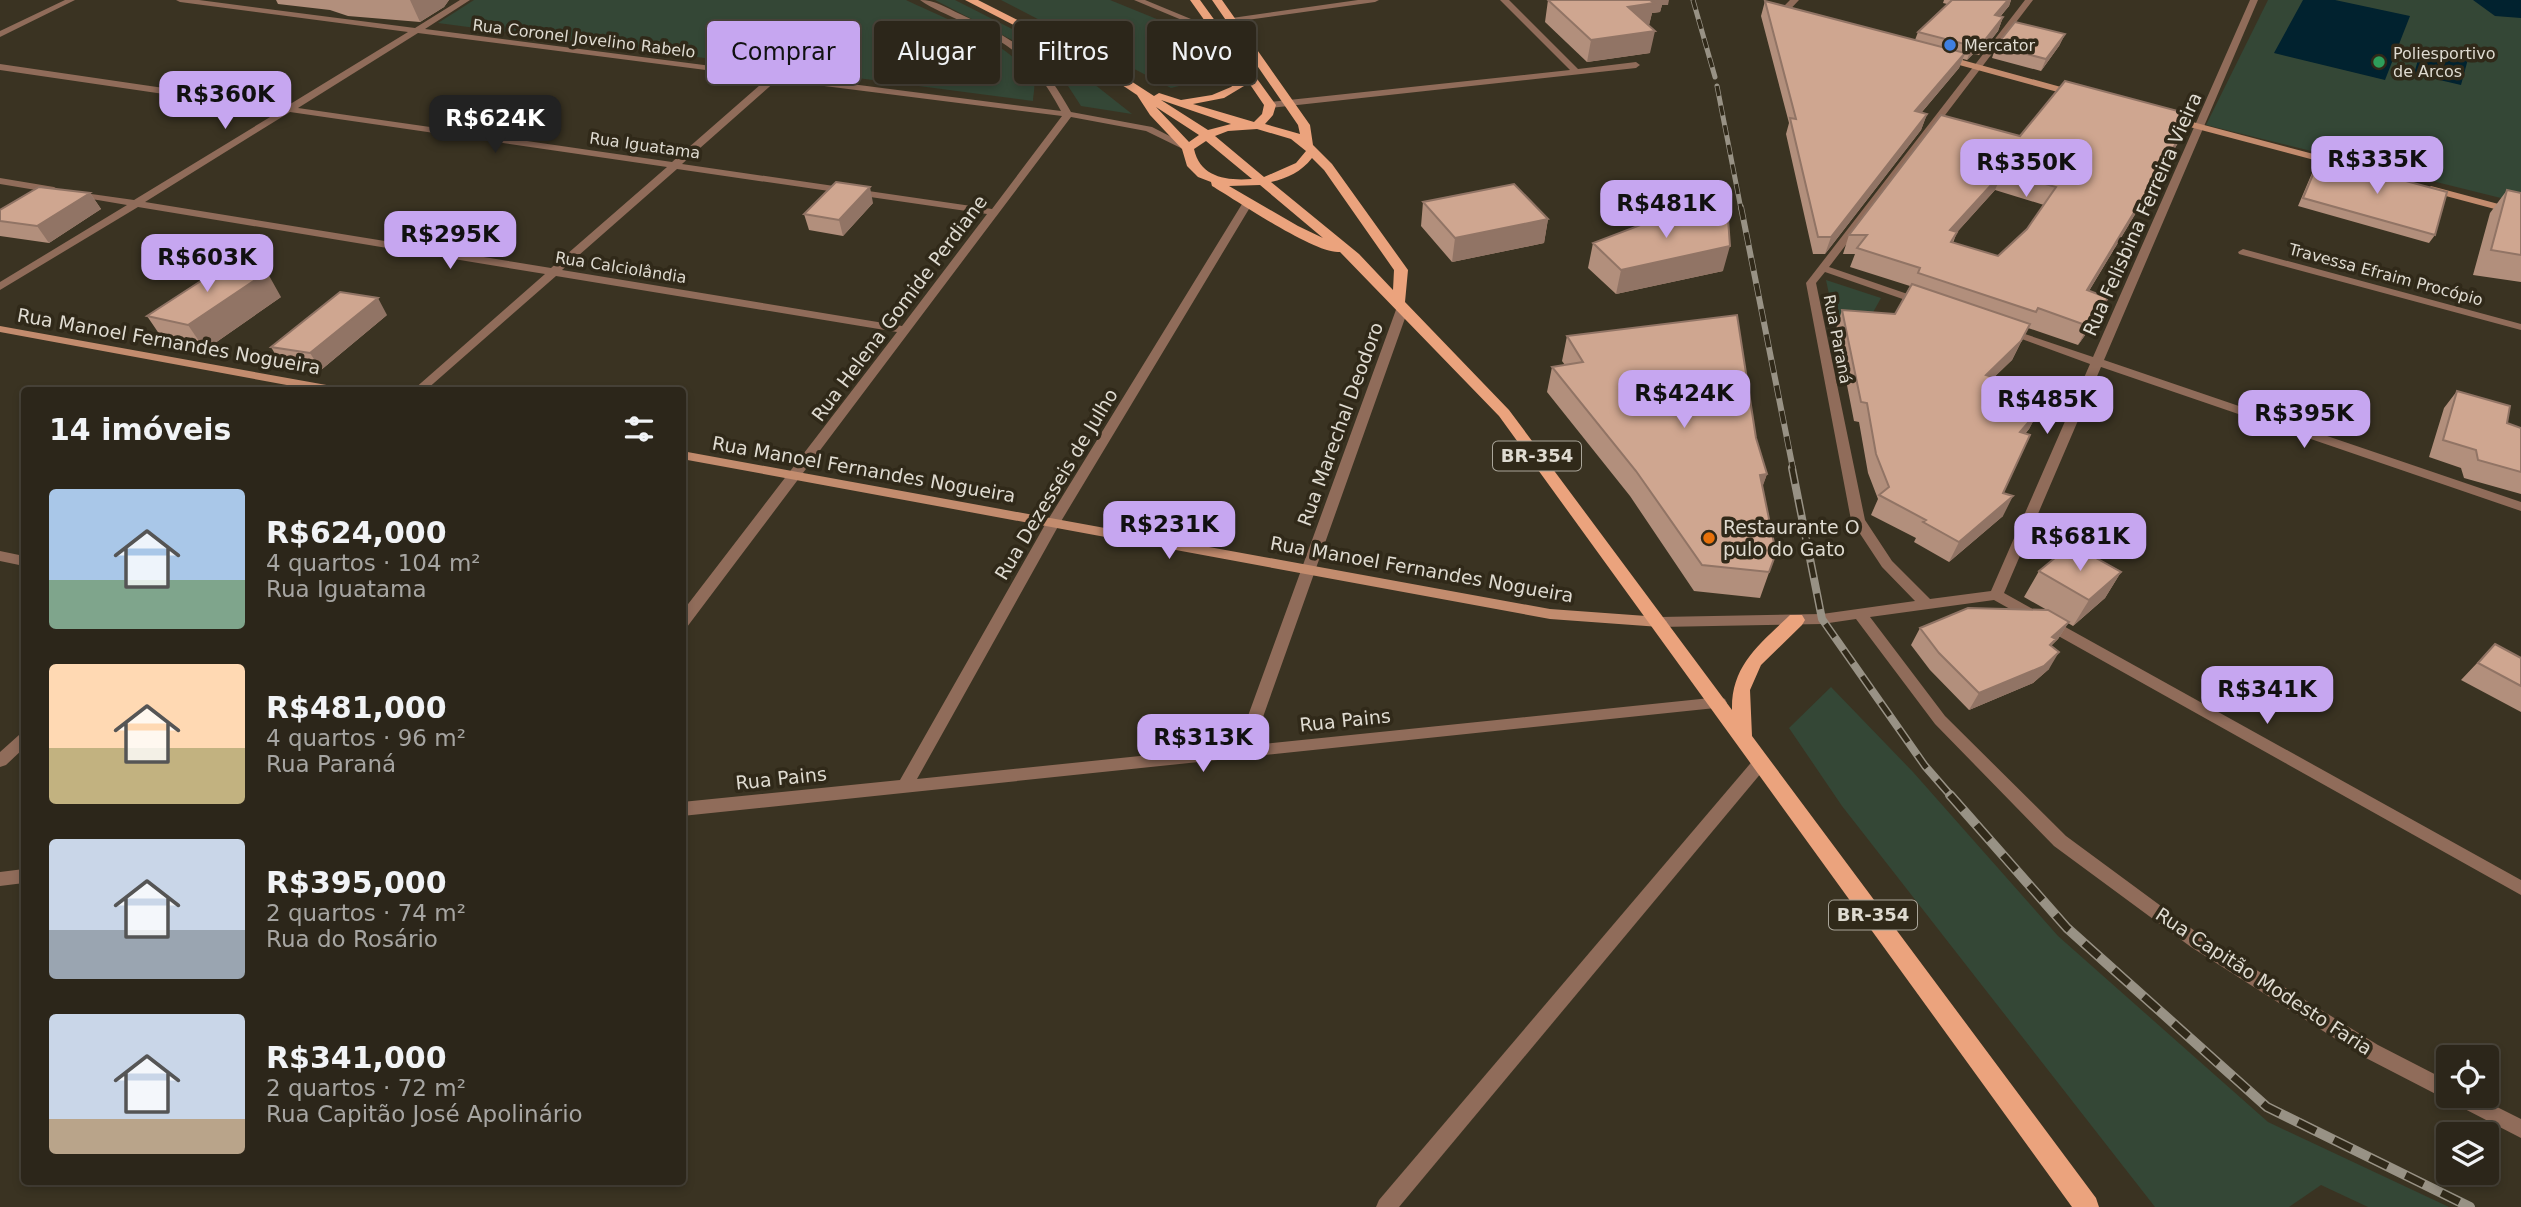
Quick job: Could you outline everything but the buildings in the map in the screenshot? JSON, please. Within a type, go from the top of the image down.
[{"type":"main road","name":"BR-354","points":[[970,0],[1099,65],[1205,134],[1354,257],[1504,413],[1720,703],[1760,762],[2087,1207]]},
{"type":"main road","points":[[1195,0],[1209,21]]},
{"type":"main road","points":[[1208,177],[1235,183],[1266,182],[1288,175],[1305,164],[1310,148],[1304,125],[1217,0]]},
{"type":"main road","points":[[1177,101],[1208,99],[1234,92],[1242,84]]},
{"type":"main road","points":[[1254,84],[1270,105],[1268,116],[1253,126],[1225,128],[1205,134],[1188,148],[1187,159],[1194,169],[1247,204],[1354,257]]},
{"type":"main road","points":[[1139,89],[1253,126],[1294,135],[1310,148],[1328,167],[1401,270],[1401,304]]},
{"type":"main road","points":[[1139,89],[1154,113],[1188,148]]},
{"type":"main road","points":[[1743,736],[1741,690],[1754,661],[1796,620]]},
{"type":"street","points":[[0,33],[71,0]]},
{"type":"street","name":"Rua Coronel Jovelino Rabelo","points":[[180,0],[707,68]]},
{"type":"street","points":[[0,287],[466,0]]},
{"type":"street","points":[[924,0],[975,25],[1034,62],[1046,76],[1068,115]]},
{"type":"street","points":[[1138,0],[1196,21]]},
{"type":"street","points":[[1231,20],[1375,0]]},
{"type":"street","points":[[1504,0],[1575,71]]},
{"type":"street","points":[[1793,18],[1780,15],[1795,0]]},
{"type":"street","name":"Rua Paraná","points":[[1927,605],[1887,564],[1858,520],[1811,283],[2029,0]]},
{"type":"street","name":"Rua Felisbina Ferreira Vieira","points":[[1996,595],[2254,0]]},
{"type":"street","points":[[1938,57],[2081,95]]},
{"type":"street","points":[[1270,105],[1636,65]]},
{"type":"street","name":"Rua Iguatama","points":[[0,67],[994,212]]},
{"type":"street","points":[[422,387],[767,84]]},
{"type":"street","name":"Rua Coronel Jovelino Rabelo","points":[[829,84],[1068,115],[1149,129],[1188,148]]},
{"type":"street","name":"Rua Helena Gomide Perdiane","points":[[686,618],[1068,115]]},
{"type":"street","points":[[2160,116],[2346,166]]},
{"type":"street","name":"Rua Calciolândia","points":[[0,181],[905,330]]},
{"type":"street","points":[[2426,187],[2521,213]]},
{"type":"street","name":"Rua Dezesseis de Julho","points":[[904,787],[1053,523],[1247,204]]},
{"type":"street","name":"Travessa Efraim Procópio","points":[[2243,251],[2521,327]]},
{"type":"street","points":[[1823,268],[1927,304]]},
{"type":"street","name":"Rua Marechal Deodoro","points":[[1243,752],[1401,304]]},
{"type":"street","points":[[1992,326],[2521,507]]},
{"type":"street","name":"Rua Manoel Fernandes Nogueira","points":[[0,329],[316,387]]},
{"type":"street","name":"Rua Manoel Fernandes Nogueira","points":[[686,456],[1550,614],[1660,622]]},
{"type":"street","points":[[0,556],[21,560]]},
{"type":"street","points":[[1660,622],[1796,620],[1996,595],[2521,888]]},
{"type":"street","name":"Rua Capitão Modesto Faria","points":[[1860,614],[1940,720],[2060,841],[2197,942],[2371,1051],[2436,1085]]},
{"type":"street","name":"Rua Pains","points":[[686,809],[1720,703]]},
{"type":"street","points":[[0,761],[21,742]]},
{"type":"street","points":[[1386,1207],[1760,762]]},
{"type":"street","points":[[0,879],[21,876]]},
{"type":"street","points":[[2480,1108],[2521,1129]]},
{"type":"green space","points":[[474,0],[906,0],[952,21],[874,21],[874,80],[860,78],[860,21],[707,21],[707,58],[438,23]]},
{"type":"green space","points":[[935,0],[955,0],[996,21],[975,21]]},
{"type":"green space","points":[[1001,0],[1110,0],[1162,21],[1147,21],[1147,76],[1133,68],[1133,21],[1042,21]]},
{"type":"green space","name":"Poliesportivo de Arcos","points":[[2268,0],[2521,0],[2521,203],[2206,125]]},
{"type":"green space","points":[[1000,23],[1014,30],[1014,41],[1000,34]]},
{"type":"green space","points":[[1000,47],[1014,58],[1014,84],[1034,84],[1033,101],[903,84],[1000,84]]},
{"type":"green space","points":[[1067,84],[1094,84],[1132,114],[1081,106]]},
{"type":"green space","points":[[1163,84],[1187,84],[1171,88]]},
{"type":"green space","points":[[1826,280],[1881,298],[1871,316],[1858,325],[1835,322]]},
{"type":"green space","points":[[1831,687],[1913,772],[2058,936],[2268,1122],[2449,1207],[2368,1207],[2321,1185],[2289,1207],[2155,1207],[1842,806],[1789,728]]},
{"type":"water","points":[[2303,0],[2335,0],[2410,16],[2385,80],[2274,53]]},
{"type":"water","points":[[2473,0],[2521,0],[2521,18],[2495,16]]},
{"type":"water","points":[[2421,49],[2468,59],[2461,85],[2414,74]]},
{"type":"railway","points":[[1693,0],[1715,77]]},
{"type":"railway","points":[[1717,86],[1741,209]]},
{"type":"railway","points":[[1741,207],[1793,469]]},
{"type":"railway","points":[[1792,468],[1822,619],[1925,766],[1952,797]]},
{"type":"railway","points":[[1950,795],[2067,928],[2267,1107],[2470,1207]]},
{"type":"place","name":"Mercator","points":[[1950,45]]},
{"type":"place","name":"Poliesportivo de Arcos","points":[[2379,62]]},
{"type":"place","name":"Restaurante O pulo do Gato","points":[[1709,538]]}]
